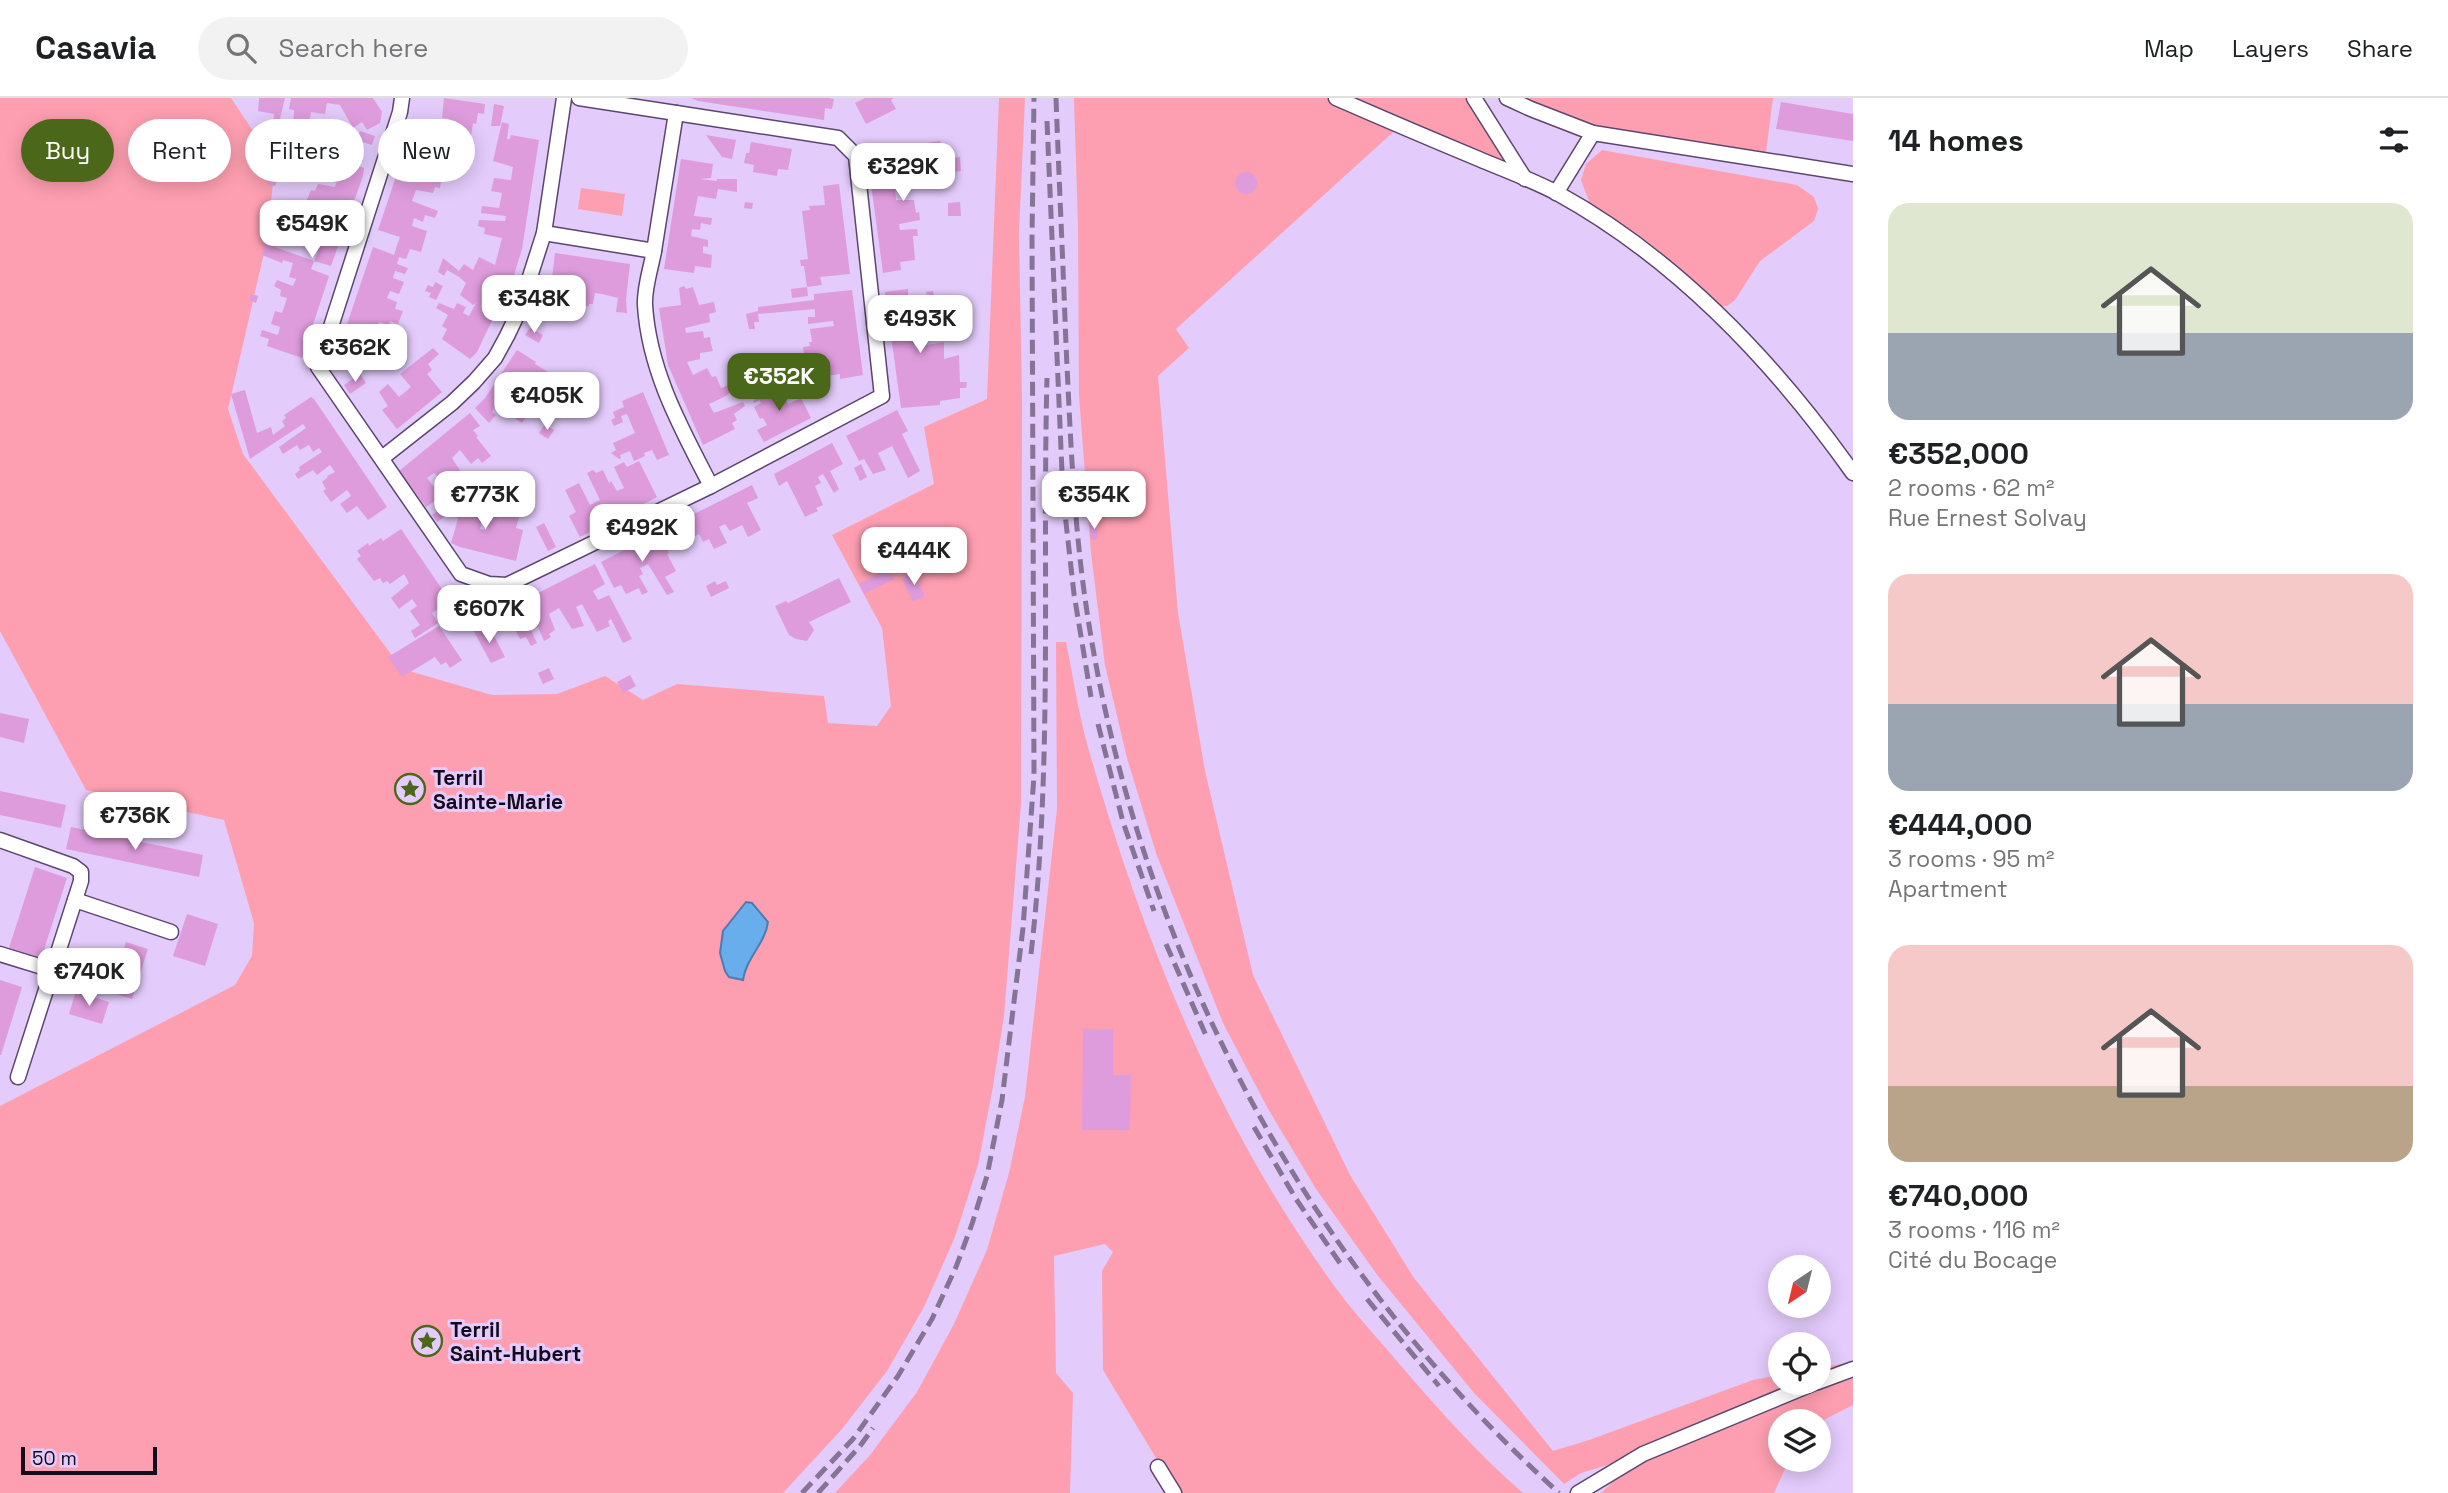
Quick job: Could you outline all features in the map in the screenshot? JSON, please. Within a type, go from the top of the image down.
[{"type":"street","points":[[402,98],[318,367],[461,575],[489,584],[507,585],[711,486],[882,396],[856,156],[838,138],[610,100],[579,98]]},
{"type":"street","points":[[382,458],[452,403],[495,358],[519,311],[544,233],[565,98]]},
{"type":"street","points":[[1336,98],[1556,193],[1653,258],[1718,315],[1768,366],[1822,430],[1853,473]]},
{"type":"street","points":[[1474,98],[1525,179]]},
{"type":"street","points":[[1507,98],[1593,133],[1853,173]]},
{"type":"street","points":[[677,113],[645,302],[651,348],[665,396],[711,486]]},
{"type":"street","points":[[1556,193],[1593,133]]},
{"type":"street","points":[[544,233],[653,251]]},
{"type":"street","points":[[0,840],[73,866],[81,872],[81,881],[18,1077]]},
{"type":"street","points":[[75,900],[171,932]]},
{"type":"street","points":[[0,954],[52,970]]},
{"type":"street","points":[[1831,1377],[1853,1369]]},
{"type":"street","points":[[1581,1491],[1643,1454],[1786,1395]]},
{"type":"street","points":[[1158,1467],[1174,1493]]},
{"type":"shaded area","name":"Terril Sainte-Marie","points":[[0,98],[231,98],[245,119],[245,182],[273,182],[267,240],[228,409],[243,454],[402,669],[492,695],[557,694],[605,676],[643,700],[677,684],[824,696],[828,723],[877,726],[891,706],[882,628],[832,535],[934,484],[924,427],[987,399],[999,98],[1025,98],[1019,233],[1022,399],[1021,804],[1004,1016],[992,1092],[978,1165],[955,1237],[924,1307],[887,1371],[842,1429],[783,1493],[0,1493],[0,1106],[235,985],[252,956],[254,923],[224,820],[86,790],[0,631]]},
{"type":"shaded area","points":[[1074,98],[1474,98],[1525,179],[1400,126],[1176,329],[1189,348],[1158,376],[1178,613],[1205,771],[1253,975],[1350,1175],[1414,1278],[1553,1451],[1753,1380],[1768,1377],[1768,1395],[1831,1395],[1831,1366],[1853,1362],[1853,1405],[1831,1416],[1831,1409],[1768,1409],[1768,1472],[1784,1472],[1774,1493],[1601,1493],[1641,1455],[1581,1473],[1564,1484],[1474,1393],[1378,1276],[1316,1189],[1267,1107],[1223,1023],[1156,853],[1127,758],[1105,665],[1091,553],[1079,395]]},
{"type":"shaded area","points":[[1520,98],[1773,98],[1765,160],[1593,133]]},
{"type":"shaded area","points":[[1602,150],[1797,185],[1814,197],[1818,209],[1814,221],[1760,261],[1735,300],[1727,306],[1708,306],[1595,217],[1581,180],[1586,164]]},
{"type":"shaded area","points":[[581,188],[625,194],[622,216],[578,209]]},
{"type":"shaded area","points":[[1056,642],[1066,642],[1092,761],[1138,903],[1164,973],[1226,1109],[1301,1238],[1344,1299],[1460,1432],[1523,1493],[1177,1493],[1103,1370],[1102,1271],[1113,1252],[1105,1244],[1054,1256],[1056,1373],[1073,1393],[1070,1493],[835,1493],[870,1455],[917,1392],[954,1324],[987,1250],[1009,1173],[1025,1097],[1057,809]]},
{"type":"water","points":[[746,902],[752,903],[768,922],[743,980],[729,977],[720,953],[723,931]]},
{"type":"building","points":[[259,98],[285,98],[280,119],[273,119],[274,114],[258,111]]},
{"type":"building","points":[[291,98],[373,98],[382,112],[378,124],[367,130],[364,119],[348,119],[340,105],[327,103],[325,114],[311,112],[310,119],[294,119],[294,110],[289,109]]},
{"type":"building","points":[[444,98],[485,104],[484,114],[478,113],[476,124],[475,119],[442,118]]},
{"type":"building","points":[[691,98],[834,99],[832,109],[825,108],[824,120]]},
{"type":"building","points":[[865,98],[894,98],[891,100],[896,109],[866,124],[855,103]]},
{"type":"building","points":[[1781,102],[1853,114],[1853,141],[1776,129]]},
{"type":"building","points":[[494,104],[504,106],[500,126],[491,126]]},
{"type":"building","points":[[502,122],[509,124],[507,139],[510,139],[511,135],[539,140],[522,249],[514,275],[477,352],[470,359],[442,339],[447,329],[442,326],[448,315],[436,308],[439,303],[454,309],[457,303],[466,307],[463,313],[469,316],[476,303],[473,305],[460,295],[466,283],[459,277],[447,270],[444,276],[438,272],[443,258],[459,271],[464,264],[473,270],[479,257],[495,265],[502,238],[484,234],[485,228],[478,226],[479,220],[505,221],[506,216],[481,213],[482,206],[499,208],[502,193],[491,191],[494,178],[511,180],[513,167],[493,161]]},
{"type":"building","points":[[364,132],[375,136],[372,145],[364,142]]},
{"type":"building","points":[[706,135],[736,140],[732,159],[722,157]]},
{"type":"building","points":[[940,141],[941,159],[960,157],[961,171],[911,177],[912,184],[895,189],[896,200],[914,200],[916,213],[919,212],[920,220],[899,224],[900,230],[917,229],[918,236],[913,236],[915,260],[900,262],[901,270],[883,273],[869,169],[921,163],[919,144]]},
{"type":"building","points":[[751,142],[792,149],[788,170],[778,169],[777,176],[753,172],[754,165],[744,163]]},
{"type":"building","points":[[681,159],[713,164],[711,178],[700,179],[737,179],[737,192],[718,189],[716,199],[698,196],[694,216],[712,218],[711,225],[701,223],[700,230],[692,229],[691,236],[708,240],[708,247],[703,246],[703,253],[712,255],[711,268],[695,266],[694,273],[664,269]]},
{"type":"building","points":[[1246,172],[1254,175],[1257,183],[1254,191],[1246,194],[1238,191],[1235,183],[1238,175]]},
{"type":"building","points":[[336,182],[361,182],[331,266],[314,261],[318,252],[298,242],[308,211],[326,214],[327,210],[306,202],[311,190],[315,191],[318,184],[335,187]]},
{"type":"building","points":[[394,182],[441,182],[440,188],[435,187],[433,193],[416,190],[412,201],[438,211],[435,218],[425,215],[423,222],[414,218],[412,226],[427,231],[421,252],[410,249],[406,259],[399,257],[397,264],[408,268],[405,274],[395,271],[393,278],[404,282],[399,294],[390,291],[387,298],[397,302],[395,309],[403,311],[398,324],[390,321],[389,325],[379,322],[376,332],[385,336],[380,349],[375,347],[372,355],[378,357],[373,370],[336,357],[373,247],[394,255],[400,237],[378,230]]},
{"type":"building","points":[[839,184],[850,274],[820,277],[822,285],[807,287],[804,266],[801,266],[800,260],[808,259],[802,211],[810,210],[809,206],[825,205],[823,186]]},
{"type":"building","points":[[745,202],[753,203],[752,209],[744,208]]},
{"type":"building","points":[[960,202],[961,216],[948,216],[948,203]]},
{"type":"building","points":[[268,221],[275,221],[273,235],[267,235]]},
{"type":"building","points":[[267,238],[273,240],[272,246],[314,261],[311,269],[329,276],[302,358],[267,346],[269,339],[260,336],[262,330],[278,335],[280,327],[271,324],[275,311],[282,313],[287,298],[280,296],[281,290],[274,286],[277,280],[293,286],[296,279],[289,277],[293,263],[283,260],[282,263],[262,255]]},
{"type":"building","points":[[555,253],[630,264],[627,313],[616,312],[618,298],[602,294],[595,293],[593,304],[589,306],[572,304],[576,279],[571,278],[565,300],[555,299],[554,306],[542,304],[551,287]]},
{"type":"building","points":[[435,282],[443,286],[436,300],[429,297],[431,293],[425,291],[428,285],[433,287]]},
{"type":"building","points":[[684,286],[686,289],[693,287],[699,305],[714,302],[716,312],[709,314],[710,322],[685,328],[686,333],[703,331],[704,338],[710,337],[713,351],[700,353],[700,359],[687,362],[693,375],[707,368],[712,377],[716,376],[721,388],[729,385],[731,391],[726,396],[709,404],[714,413],[743,402],[745,406],[734,414],[737,420],[732,423],[735,429],[703,445],[668,365],[659,308],[681,305],[679,288]]},
{"type":"building","points":[[807,287],[808,296],[792,298],[791,289]]},
{"type":"building","points":[[908,289],[908,295],[917,296],[933,291],[935,300],[927,301],[928,308],[911,313],[912,323],[940,322],[941,329],[931,330],[932,337],[914,341],[915,347],[944,342],[944,359],[959,355],[960,382],[967,382],[966,388],[960,388],[960,398],[940,401],[940,405],[901,408],[885,292]]},
{"type":"building","points":[[852,290],[863,375],[840,379],[840,374],[821,377],[821,370],[829,365],[828,358],[813,359],[812,353],[804,354],[803,347],[810,346],[809,342],[812,342],[810,329],[834,326],[833,321],[808,324],[808,317],[815,317],[815,309],[758,314],[759,322],[754,322],[755,329],[749,329],[746,314],[758,311],[758,307],[814,300],[814,294]]},
{"type":"building","points":[[251,294],[258,296],[256,303],[249,300]]},
{"type":"building","points":[[530,328],[543,335],[539,343],[525,335]]},
{"type":"building","points":[[433,348],[439,354],[428,364],[432,370],[427,374],[442,392],[397,429],[382,410],[388,406],[379,392],[388,384],[399,397],[411,387],[400,374]]},
{"type":"building","points":[[517,350],[553,375],[547,384],[551,386],[545,403],[534,397],[531,402],[538,406],[534,413],[530,411],[522,423],[496,405],[492,412],[496,415],[489,423],[475,408],[485,398]]},
{"type":"building","points":[[360,374],[366,383],[350,394],[344,385]]},
{"type":"building","points":[[786,381],[788,385],[783,390],[779,384]]},
{"type":"building","points":[[768,382],[773,392],[780,389],[788,404],[801,398],[811,418],[764,442],[757,430],[767,425],[763,418],[760,419],[754,407],[761,403],[759,400],[754,403],[753,401],[766,392],[762,385]]},
{"type":"building","points":[[245,390],[257,433],[271,427],[273,435],[285,426],[282,421],[286,418],[284,415],[311,397],[314,399],[387,507],[368,520],[357,506],[347,513],[340,504],[351,496],[347,490],[331,502],[323,491],[326,489],[322,482],[335,472],[330,465],[317,475],[313,470],[298,479],[295,474],[300,470],[299,467],[322,452],[319,448],[313,452],[309,445],[300,450],[297,445],[283,454],[279,447],[306,428],[303,424],[250,459],[231,394]]},
{"type":"building","points":[[643,392],[669,455],[657,460],[652,450],[634,461],[630,451],[620,455],[619,459],[611,453],[616,450],[613,443],[635,433],[627,414],[621,416],[623,422],[614,426],[611,420],[615,418],[613,412],[624,407],[622,401]]},
{"type":"building","points":[[897,410],[908,431],[902,434],[920,471],[908,478],[892,446],[878,453],[886,470],[873,474],[864,459],[859,461],[846,436]]},
{"type":"building","points":[[470,413],[480,426],[473,430],[478,436],[476,437],[491,456],[482,463],[478,458],[471,464],[460,450],[452,458],[461,472],[456,477],[461,483],[426,507],[399,471]],"holes":[[[434,473],[438,477],[443,473],[447,477],[433,486],[427,478]]]},
{"type":"building","points":[[545,424],[554,430],[548,439],[539,433]]},
{"type":"building","points":[[832,443],[843,464],[830,471],[839,489],[834,493],[823,474],[818,477],[821,483],[815,486],[823,505],[816,508],[818,511],[805,517],[787,481],[779,486],[774,474]]},
{"type":"building","points":[[639,461],[657,497],[580,537],[569,516],[576,512],[565,490],[579,483],[590,505],[600,500],[587,473],[603,470],[609,483],[611,481],[617,491],[624,488],[614,467],[624,462],[627,467]]},
{"type":"building","points":[[861,464],[867,477],[860,481],[854,468]]},
{"type":"building","points":[[752,485],[758,498],[747,503],[761,530],[748,537],[742,525],[730,531],[725,524],[719,527],[727,543],[714,549],[709,539],[703,542],[699,534],[683,542],[674,524]]},
{"type":"building","points":[[453,500],[458,507],[467,501],[473,508],[467,513],[483,516],[480,529],[486,530],[490,514],[498,516],[501,508],[514,512],[521,509],[516,528],[523,530],[516,561],[451,543],[458,519],[452,512],[437,522],[432,515]]},
{"type":"building","points":[[1096,522],[1098,539],[1091,540],[1090,523]]},
{"type":"building","points":[[544,523],[556,547],[548,551],[536,527]]},
{"type":"building","points":[[667,528],[675,545],[667,549],[667,554],[676,571],[665,577],[674,592],[667,595],[648,564],[640,568],[643,574],[639,576],[648,592],[642,595],[639,588],[626,594],[621,585],[614,588],[601,562]]},
{"type":"building","points":[[401,529],[450,601],[432,613],[438,623],[415,638],[411,631],[420,625],[410,611],[417,606],[412,599],[399,609],[391,598],[409,583],[404,574],[390,584],[387,581],[383,583],[380,578],[374,581],[357,559],[361,556],[357,551],[368,543],[369,546],[381,538],[383,541]]},
{"type":"building","points":[[595,564],[605,584],[593,591],[598,600],[609,595],[632,639],[623,643],[611,619],[608,621],[610,626],[597,632],[582,604],[576,607],[584,626],[572,629],[559,608],[549,614],[555,630],[549,634],[551,637],[544,641],[538,627],[531,630],[537,643],[531,646],[526,637],[520,639],[505,610]]},
{"type":"building","points":[[888,569],[894,579],[864,594],[859,584]]},
{"type":"building","points":[[914,573],[925,596],[913,602],[902,579]]},
{"type":"building","points":[[839,578],[851,602],[809,622],[814,630],[807,641],[789,635],[775,606],[786,601],[788,603]]},
{"type":"building","points":[[715,581],[717,585],[726,581],[729,588],[711,597],[706,586]]},
{"type":"building","points":[[478,625],[486,638],[493,634],[505,657],[491,663],[472,628]]},
{"type":"building","points":[[439,626],[462,660],[450,668],[446,662],[441,665],[435,657],[402,677],[388,657]]},
{"type":"building","points":[[549,668],[554,679],[543,684],[538,673]]},
{"type":"building","points":[[630,675],[636,686],[623,693],[617,682]]},
{"type":"building","points":[[0,713],[29,719],[24,743],[0,737]]},
{"type":"building","points":[[0,791],[66,805],[61,828],[0,815]]},
{"type":"building","points":[[71,827],[203,855],[199,877],[66,849]]},
{"type":"building","points":[[35,867],[67,878],[41,959],[9,948]]},
{"type":"building","points":[[187,914],[218,924],[205,966],[173,956]]},
{"type":"building","points":[[126,942],[148,949],[132,999],[110,992]]},
{"type":"building","points":[[0,980],[22,987],[1,1055],[0,1055]]},
{"type":"building","points":[[76,991],[109,1002],[102,1024],[69,1014]]},
{"type":"building","points":[[1083,1029],[1113,1029],[1113,1075],[1131,1075],[1130,1130],[1082,1130]]},
{"type":"railway","points":[[802,1493],[853,1439],[898,1376],[932,1319],[972,1224],[987,1176],[1002,1100],[1023,928],[1034,776],[1034,98]]},
{"type":"railway","points":[[1056,98],[1066,345],[1080,560],[1107,719],[1142,845],[1187,966],[1242,1084],[1307,1196],[1382,1302],[1466,1401],[1559,1493]]},
{"type":"railway","points":[[1047,121],[1063,496],[1074,594],[1091,697]]},
{"type":"railway","points":[[1031,954],[1042,810],[1047,378]]},
{"type":"railway","points":[[1098,724],[1123,822],[1154,911]]},
{"type":"railway","points":[[1166,944],[1208,1040]]},
{"type":"railway","points":[[1254,1127],[1296,1199],[1342,1266]]},
{"type":"railway","points":[[1367,1299],[1439,1386]]},
{"type":"railway","points":[[818,1493],[873,1428]]},
{"type":"place","name":"Terril Sainte-Marie","points":[[410,789]]},
{"type":"place","name":"Terril Saint-Hubert","points":[[427,1341]]}]
